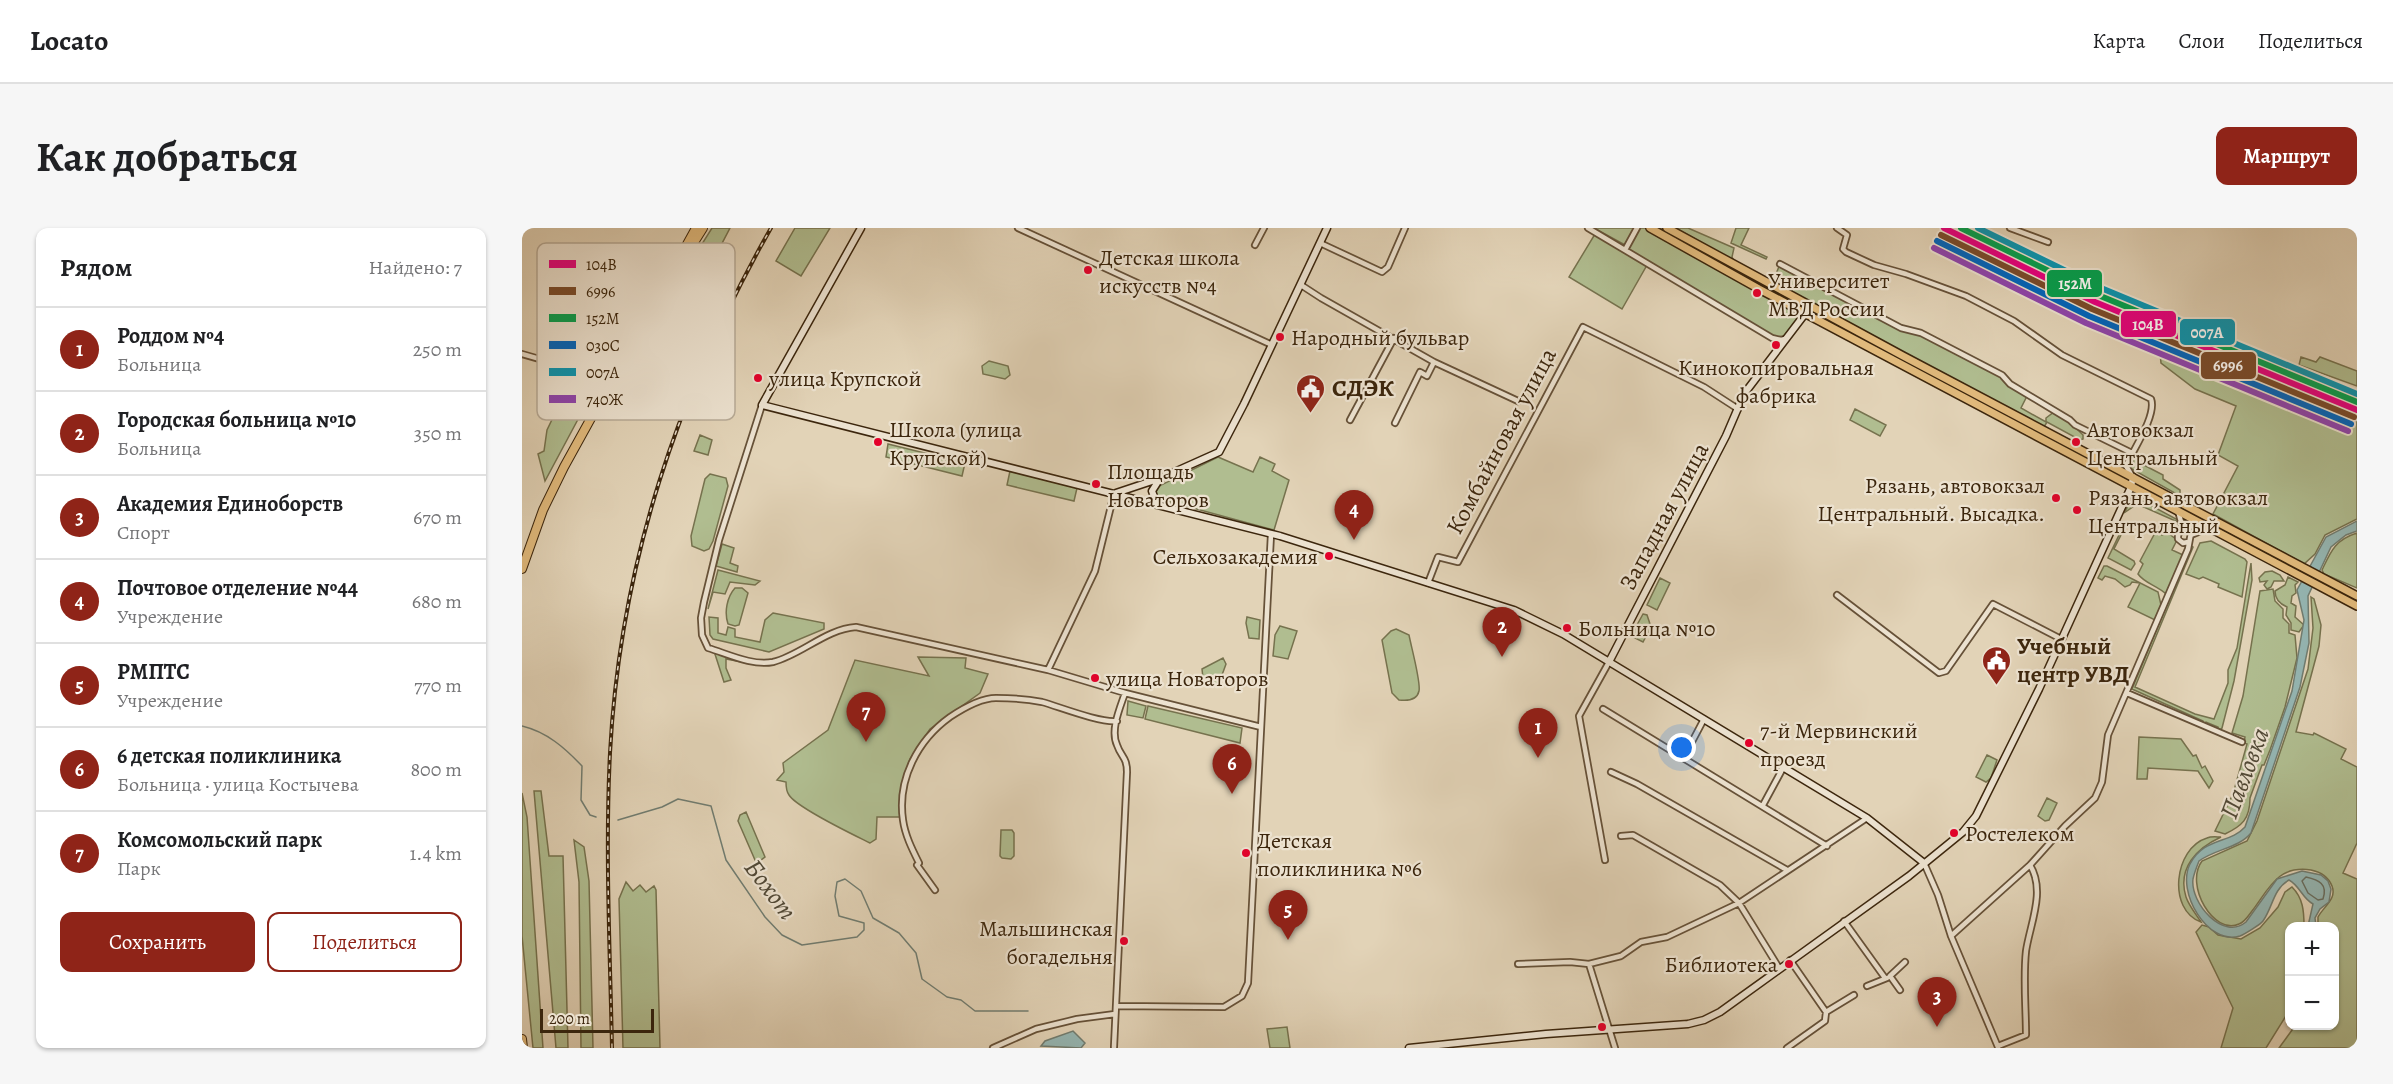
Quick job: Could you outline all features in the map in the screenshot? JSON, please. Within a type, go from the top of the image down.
[{"type":"highway","points":[[688,243],[696,228]]},
{"type":"highway","points":[[693,243],[703,228]]},
{"type":"highway","points":[[522,569],[543,510],[590,420]]},
{"type":"highway","points":[[522,1039],[523,1048]]},
{"type":"main road","points":[[1650,228],[1805,313],[2357,606]]},
{"type":"main road","points":[[1667,228],[2357,596]]},
{"type":"street","points":[[861,228],[762,405],[719,540],[704,602],[701,618],[702,635],[708,648],[755,662],[773,662],[837,632],[856,627],[1048,670],[1125,693],[1262,727]]},
{"type":"street","points":[[1018,228],[1272,345]]},
{"type":"street","points":[[1255,245],[1264,228]]},
{"type":"street","points":[[1114,494],[1161,478],[1219,452],[1327,228]]},
{"type":"street","points":[[1320,243],[1382,272],[1388,267],[1405,228]]},
{"type":"street","points":[[1588,228],[1772,338],[1786,339]]},
{"type":"street","points":[[1625,250],[1637,228]]},
{"type":"street","points":[[1409,1048],[1449,1042],[1688,1024],[1704,1020],[1720,1012],[1924,863],[1963,832],[1976,816],[2131,487],[2133,477],[2126,466],[2152,409],[2152,401],[2062,355],[2014,321],[1966,297],[1906,274],[1874,265],[1846,252],[1843,249],[1847,235],[1837,228]]},
{"type":"street","points":[[2010,228],[2048,242]]},
{"type":"street","points":[[1780,264],[1901,327],[1921,333],[2002,375],[2006,380],[2070,420],[2074,425],[2132,453]]},
{"type":"street","points":[[1301,285],[1434,362],[1518,401]]},
{"type":"street","name":"Западная улица","points":[[1605,860],[1579,716],[1719,451],[1751,383],[1811,306]]},
{"type":"street","name":"Комбайновая улица","points":[[1428,583],[1438,557],[1458,562],[1583,327],[1704,387],[1738,410]]},
{"type":"street","points":[[1350,420],[1394,338]]},
{"type":"street","points":[[522,354],[537,358]]},
{"type":"street","points":[[1395,423],[1420,372],[1427,376],[1434,362]]},
{"type":"street","points":[[762,405],[1271,534],[1522,613],[1609,662],[1867,818],[1924,863],[1938,895],[1951,936],[1998,1047],[2026,1035],[2026,952],[2036,906],[2035,873],[2030,865]]},
{"type":"street","points":[[1158,505],[1152,491],[1161,478]]},
{"type":"street","points":[[1133,489],[1129,495],[1133,498]]},
{"type":"street","points":[[1048,670],[1095,571],[1114,494]]},
{"type":"street","points":[[2178,511],[2182,529]]},
{"type":"street","points":[[1951,936],[2030,865],[2098,793],[2102,782],[2108,735],[2188,549],[2187,542],[2191,535],[2210,528]]},
{"type":"street","points":[[2182,529],[2188,530],[2191,535]]},
{"type":"street","points":[[2182,529],[2178,533],[2178,539],[2183,543],[2187,542]]},
{"type":"street","points":[[1117,1006],[1224,1007],[1233,1003],[1245,991],[1248,984],[1271,534]]},
{"type":"street","points":[[1837,595],[1939,673],[1946,671],[1993,604],[2061,639]]},
{"type":"street","points":[[1114,1047],[1127,772],[1127,762],[1116,743],[1117,721],[1125,693]]},
{"type":"street","points":[[2127,693],[2242,742]]},
{"type":"street","points":[[935,890],[917,865],[919,863],[904,828],[902,809],[903,789],[912,761],[934,729],[963,709],[993,698],[1039,702],[1105,720],[1117,721]]},
{"type":"street","points":[[1603,709],[1827,846]]},
{"type":"street","points":[[1684,757],[1704,719]]},
{"type":"street","points":[[1762,805],[1783,768]]},
{"type":"street","points":[[1611,772],[1637,784],[1787,870]]},
{"type":"street","points":[[1518,964],[1570,962],[1589,964],[1621,956],[1641,942],[1667,937],[1738,903],[1867,818]]},
{"type":"street","points":[[1621,836],[1633,835],[1720,885],[1738,903],[1779,968]]},
{"type":"street","points":[[1844,921],[1887,977],[1900,990]]},
{"type":"street","points":[[1787,1048],[1825,1021],[1826,1012],[1790,960]]},
{"type":"street","points":[[1867,986],[1887,977],[1905,962]]},
{"type":"street","points":[[1589,964],[1615,1048]]},
{"type":"street","points":[[1826,1012],[1854,995]]},
{"type":"street","points":[[993,1048],[1036,1029],[1077,1019],[1115,1014]]},
{"type":"green space","points":[[712,228],[730,228],[722,243],[703,243]]},
{"type":"green space","points":[[795,228],[830,228],[801,276],[776,261]]},
{"type":"green space","points":[[1594,228],[1635,228],[1625,245]]},
{"type":"green space","points":[[1639,228],[1646,228],[1797,313],[1799,318],[1782,339],[1772,336],[1630,251],[1629,248]]},
{"type":"green space","points":[[1657,228],[1661,228],[1804,307],[1732,271]]},
{"type":"green space","points":[[1676,228],[1688,228],[1734,248],[1732,257],[1734,261]]},
{"type":"green space","points":[[1736,228],[1749,228],[1741,245],[1767,257],[1766,259],[1731,243]]},
{"type":"green space","points":[[1595,234],[1647,265],[1622,309],[1569,277]]},
{"type":"green space","points":[[1780,264],[1901,327],[1911,329],[2002,375],[2028,394],[2021,408],[2046,422],[2046,418],[2054,412],[2068,420],[2083,435],[2083,439],[2080,440],[2047,422],[2044,427],[1781,289],[1785,279],[1776,274]]},
{"type":"green space","points":[[1815,314],[2126,478],[2126,479]]},
{"type":"green space","points":[[2160,353],[2216,367],[2227,367],[2316,401],[2357,420],[2357,519],[2325,535],[2315,554],[2304,564],[2213,514],[2238,466],[2218,455],[2236,406],[2195,389],[2161,363]]},
{"type":"green space","points":[[2301,357],[2316,362],[2320,357],[2357,371],[2357,386],[2299,365]]},
{"type":"green space","points":[[989,361],[1008,366],[1010,375],[1005,379],[983,374],[982,366]]},
{"type":"green space","points":[[1855,409],[1886,425],[1880,436],[1850,420]]},
{"type":"green space","points":[[552,420],[578,420],[545,481],[538,454],[544,451],[547,430]]},
{"type":"green space","points":[[700,435],[712,440],[708,455],[694,451]]},
{"type":"green space","points":[[888,444],[965,463],[962,476],[886,457]]},
{"type":"green space","points":[[1218,457],[1253,472],[1260,457],[1275,464],[1272,471],[1289,480],[1274,530],[1156,498],[1156,489],[1159,486]]},
{"type":"green space","points":[[2135,457],[2138,458],[2138,462],[2163,475],[2163,479],[2180,490],[2180,496],[2130,468]]},
{"type":"green space","points":[[1010,471],[1077,488],[1074,501],[1007,485]]},
{"type":"green space","points":[[710,474],[726,478],[728,486],[713,541],[709,549],[704,551],[692,546],[691,536],[705,479]]},
{"type":"green space","points":[[2137,498],[2180,523],[2137,504],[2124,513],[2132,499]]},
{"type":"green space","points":[[2160,529],[2162,535],[2168,533],[2177,540],[2172,550],[2183,555],[2166,594],[2138,574],[2143,564],[2140,561],[2156,531]]},
{"type":"green space","points":[[2121,531],[2114,549],[2134,561],[2135,564],[2131,570],[2108,558]]},
{"type":"green space","points":[[2357,533],[2357,588],[2324,574],[2322,570],[2335,547],[2344,539]]},
{"type":"green space","points":[[2211,541],[2247,562],[2242,597],[2218,587],[2219,584],[2203,577],[2199,579],[2186,574],[2200,543]]},
{"type":"green space","points":[[722,544],[734,548],[730,563],[738,566],[737,572],[716,566]]},
{"type":"green space","points":[[2191,546],[2193,547],[2135,687],[2195,714],[2214,719],[2228,683],[2228,670],[2237,648],[2251,563],[2252,580],[2234,681],[2222,728],[2219,731],[2218,727],[2206,722],[2203,724],[2203,721],[2132,689]]},
{"type":"green space","points":[[2104,566],[2107,566],[2158,592],[2161,605],[2155,620],[2128,607],[2140,583],[2132,582],[2125,587],[2115,579],[2105,576],[2102,580],[2098,578]]},
{"type":"green space","points":[[718,570],[760,581],[755,585],[730,582],[725,594],[713,592],[708,609]]},
{"type":"green space","points":[[2272,571],[2280,575],[2284,581],[2274,581],[2267,589],[2264,585],[2267,581],[2260,582],[2259,578],[2265,572]]},
{"type":"green space","points":[[2288,577],[2298,582],[2295,585],[2296,593],[2292,596],[2291,603],[2296,606],[2295,617],[2304,625],[2299,632],[2291,630],[2291,623],[2286,615],[2287,607],[2278,601],[2275,594],[2275,591],[2285,585]]},
{"type":"green space","points":[[1660,578],[1670,583],[1657,610],[1647,605]]},
{"type":"green space","points":[[735,588],[742,588],[748,593],[739,625],[735,626],[728,624],[726,610],[728,600]]},
{"type":"green space","points":[[2273,589],[2275,601],[2283,609],[2283,618],[2289,624],[2289,633],[2295,635],[2297,658],[2285,707],[2250,798],[2247,817],[2240,825],[2225,834],[2215,831],[2233,794],[2247,744],[2244,743],[2245,737],[2232,733],[2243,696],[2260,591]]},
{"type":"green space","points":[[2311,597],[2314,599],[2321,625],[2319,646],[2296,732],[2313,735],[2314,733],[2346,749],[2341,759],[2357,767],[2357,843],[2343,873],[2357,879],[2357,1048],[2279,1048],[2292,1030],[2339,1030],[2339,922],[2318,922],[2318,917],[2333,895],[2332,886],[2326,877],[2315,871],[2299,869],[2282,875],[2269,887],[2245,920],[2229,926],[2220,923],[2204,906],[2197,883],[2197,871],[2202,861],[2247,841],[2257,821],[2308,669],[2313,628]]},
{"type":"green space","points":[[773,613],[824,623],[824,629],[769,652],[713,639],[710,635],[709,617],[718,618],[718,633],[726,635],[728,627],[735,629],[735,637],[760,642],[765,620]]},
{"type":"green space","points":[[1643,614],[1647,615],[1651,627],[1643,642],[1631,636]]},
{"type":"green space","points":[[1247,617],[1260,620],[1259,639],[1249,638]]},
{"type":"green space","points":[[1280,626],[1297,631],[1288,659],[1273,656],[1275,635]]},
{"type":"green space","points":[[1396,629],[1409,635],[1417,672],[1419,691],[1414,698],[1408,700],[1399,700],[1392,693],[1382,640]]},
{"type":"green space","points":[[714,651],[758,665],[726,659],[726,668],[731,680],[724,682]]},
{"type":"green space","points":[[918,657],[966,658],[965,668],[988,674],[980,693],[930,729],[910,759],[900,793],[900,817],[877,817],[876,839],[870,843],[803,807],[789,795],[786,782],[777,780],[784,772],[783,763],[828,730],[855,660],[929,676]]},
{"type":"green space","points":[[1223,658],[1226,664],[1218,686],[1208,685],[1203,678],[1202,669]]},
{"type":"green space","points":[[1128,701],[1146,706],[1143,718],[1127,715]]},
{"type":"green space","points":[[1148,706],[1242,728],[1240,743],[1145,719]]},
{"type":"green space","points":[[2139,737],[2181,739],[2193,756],[2196,755],[2202,768],[2205,766],[2213,781],[2209,788],[2198,771],[2148,768],[2147,779],[2137,779]]},
{"type":"green space","points":[[1987,755],[1997,760],[1991,778],[1986,782],[1976,777]]},
{"type":"green space","points":[[534,791],[541,791],[549,856],[563,856],[568,1048],[556,1048]]},
{"type":"green space","points":[[522,793],[527,817],[543,1048],[533,1048],[522,936]]},
{"type":"green space","points":[[2047,798],[2057,803],[2049,820],[2045,821],[2038,816]]},
{"type":"green space","points":[[746,812],[765,857],[761,860],[755,860],[738,821],[740,815]]},
{"type":"green space","points":[[1001,830],[1012,830],[1014,833],[1014,856],[1011,859],[1000,856]]},
{"type":"green space","points":[[2209,837],[2221,837],[2197,853],[2191,860],[2184,877],[2186,897],[2201,922],[2190,915],[2183,905],[2179,893],[2182,866],[2187,854],[2196,844]]},
{"type":"green space","points":[[574,840],[584,847],[589,881],[593,1048],[581,1048],[579,882]]},
{"type":"green space","points":[[626,882],[633,891],[640,885],[646,892],[654,886],[656,890],[660,1048],[623,1048],[619,899]]},
{"type":"green space","points":[[2292,887],[2299,896],[2304,922],[2285,922],[2285,1017],[2266,1048],[2221,1048],[2233,1008],[2196,932],[2202,925],[2209,927],[2218,935],[2241,939],[2260,928],[2278,907],[2285,892]]},
{"type":"green space","points":[[1287,1027],[1290,1048],[1270,1048],[1267,1029]]},
{"type":"water","points":[[2357,521],[2357,531],[2346,535],[2331,547],[2308,596],[2309,643],[2300,687],[2251,833],[2240,842],[2199,861],[2193,879],[2193,889],[2202,908],[2210,917],[2228,927],[2237,927],[2246,922],[2277,879],[2302,871],[2321,875],[2328,881],[2331,889],[2329,902],[2320,909],[2316,922],[2309,922],[2313,904],[2289,880],[2280,888],[2262,922],[2240,936],[2228,937],[2216,933],[2197,914],[2187,888],[2187,875],[2190,864],[2202,849],[2232,836],[2245,827],[2292,691],[2304,620],[2297,590],[2326,537]]},
{"type":"water","points":[[1073,1031],[1085,1043],[1081,1048],[1041,1046],[1045,1041]]},
{"type":"waterway","name":"Бохот","points":[[522,726],[540,732],[569,753],[582,766],[581,800],[590,815],[596,817]]},
{"type":"waterway","name":"Бохот","points":[[618,820],[662,807],[678,799],[711,806],[726,860],[765,917],[782,935],[802,945],[857,937],[864,930],[864,923],[839,916],[835,896],[837,882],[845,879],[861,891],[873,918],[899,933],[916,953],[922,979],[947,997],[961,1000],[975,1011],[1028,1011]]},
{"type":"railway","points":[[735,296],[771,228]]},
{"type":"railway","points":[[2301,374],[2357,396]]},
{"type":"railway","points":[[612,1048],[608,827],[610,753],[616,683],[626,614],[641,547],[659,481],[681,420]]},
{"type":"transit line","name":"104В","points":[[1944,228],[2095,302],[2357,410]]},
{"type":"transit line","name":"152М","points":[[1961,228],[2098,295],[2357,402]]},
{"type":"transit line","name":"007А","points":[[1978,228],[2101,288],[2357,394]]},
{"type":"transit line","name":"6996","points":[[1941,235],[2092,309],[2354,417]]},
{"type":"transit line","name":"030C","points":[[1937,241],[2089,316],[2351,424]]},
{"type":"transit line","name":"740Ж","points":[[1934,248],[2086,323],[2348,431]]},
{"type":"place","name":"Детская школа искусств №4","points":[[1088,270]]},
{"type":"place","name":"Университет МВД России","points":[[1757,293]]},
{"type":"place","name":"Народный бульвар","points":[[1280,337]]},
{"type":"place","name":"Кинокопировальная фабрика","points":[[1776,345]]},
{"type":"place","name":"улица Крупской","points":[[758,378]]},
{"type":"place","name":"СДЭК","points":[[1311,414]]},
{"type":"place","name":"Школа (улица Крупской)","points":[[878,442]]},
{"type":"place","name":"Автовокзал Центральный","points":[[2076,442]]},
{"type":"place","name":"Площадь Новаторов","points":[[1096,484]]},
{"type":"place","name":"Рязань, автовокзал Центральный. Высадка.","points":[[2056,498]]},
{"type":"place","name":"Рязань, автовокзал Центральный","points":[[2077,510]]},
{"type":"place","name":"Почтовое отделение №44","points":[[1354,540]]},
{"type":"place","name":"Сельхозакадемия","points":[[1329,556]]},
{"type":"place","name":"Больница №10","points":[[1567,628]]},
{"type":"place","name":"Городская больница №10","points":[[1502,657]]},
{"type":"place","name":"улица Новаторов","points":[[1095,678]]},
{"type":"place","name":"Учебный центр УВД","points":[[1996,686]]},
{"type":"place","name":"Комсомольский парк","points":[[866,742]]},
{"type":"place","name":"7-й Мервинский проезд","points":[[1749,743]]},
{"type":"place","name":"Роддом №4","points":[[1538,758]]},
{"type":"place","name":"6 детская поликлиника","points":[[1232,794]]},
{"type":"place","name":"Ростелеком","points":[[1954,833]]},
{"type":"place","name":"Детская поликлиника №6","points":[[1246,853]]},
{"type":"place","name":"РМПТС","points":[[1288,940]]},
{"type":"place","name":"Мальшинская богадельня","points":[[1124,941]]},
{"type":"place","name":"Библиотека","points":[[1789,964]]},
{"type":"place","name":"Академия Единоборств","points":[[1937,1027]]},
{"type":"water label","name":"Павловка","points":[[2244,773]]}]
